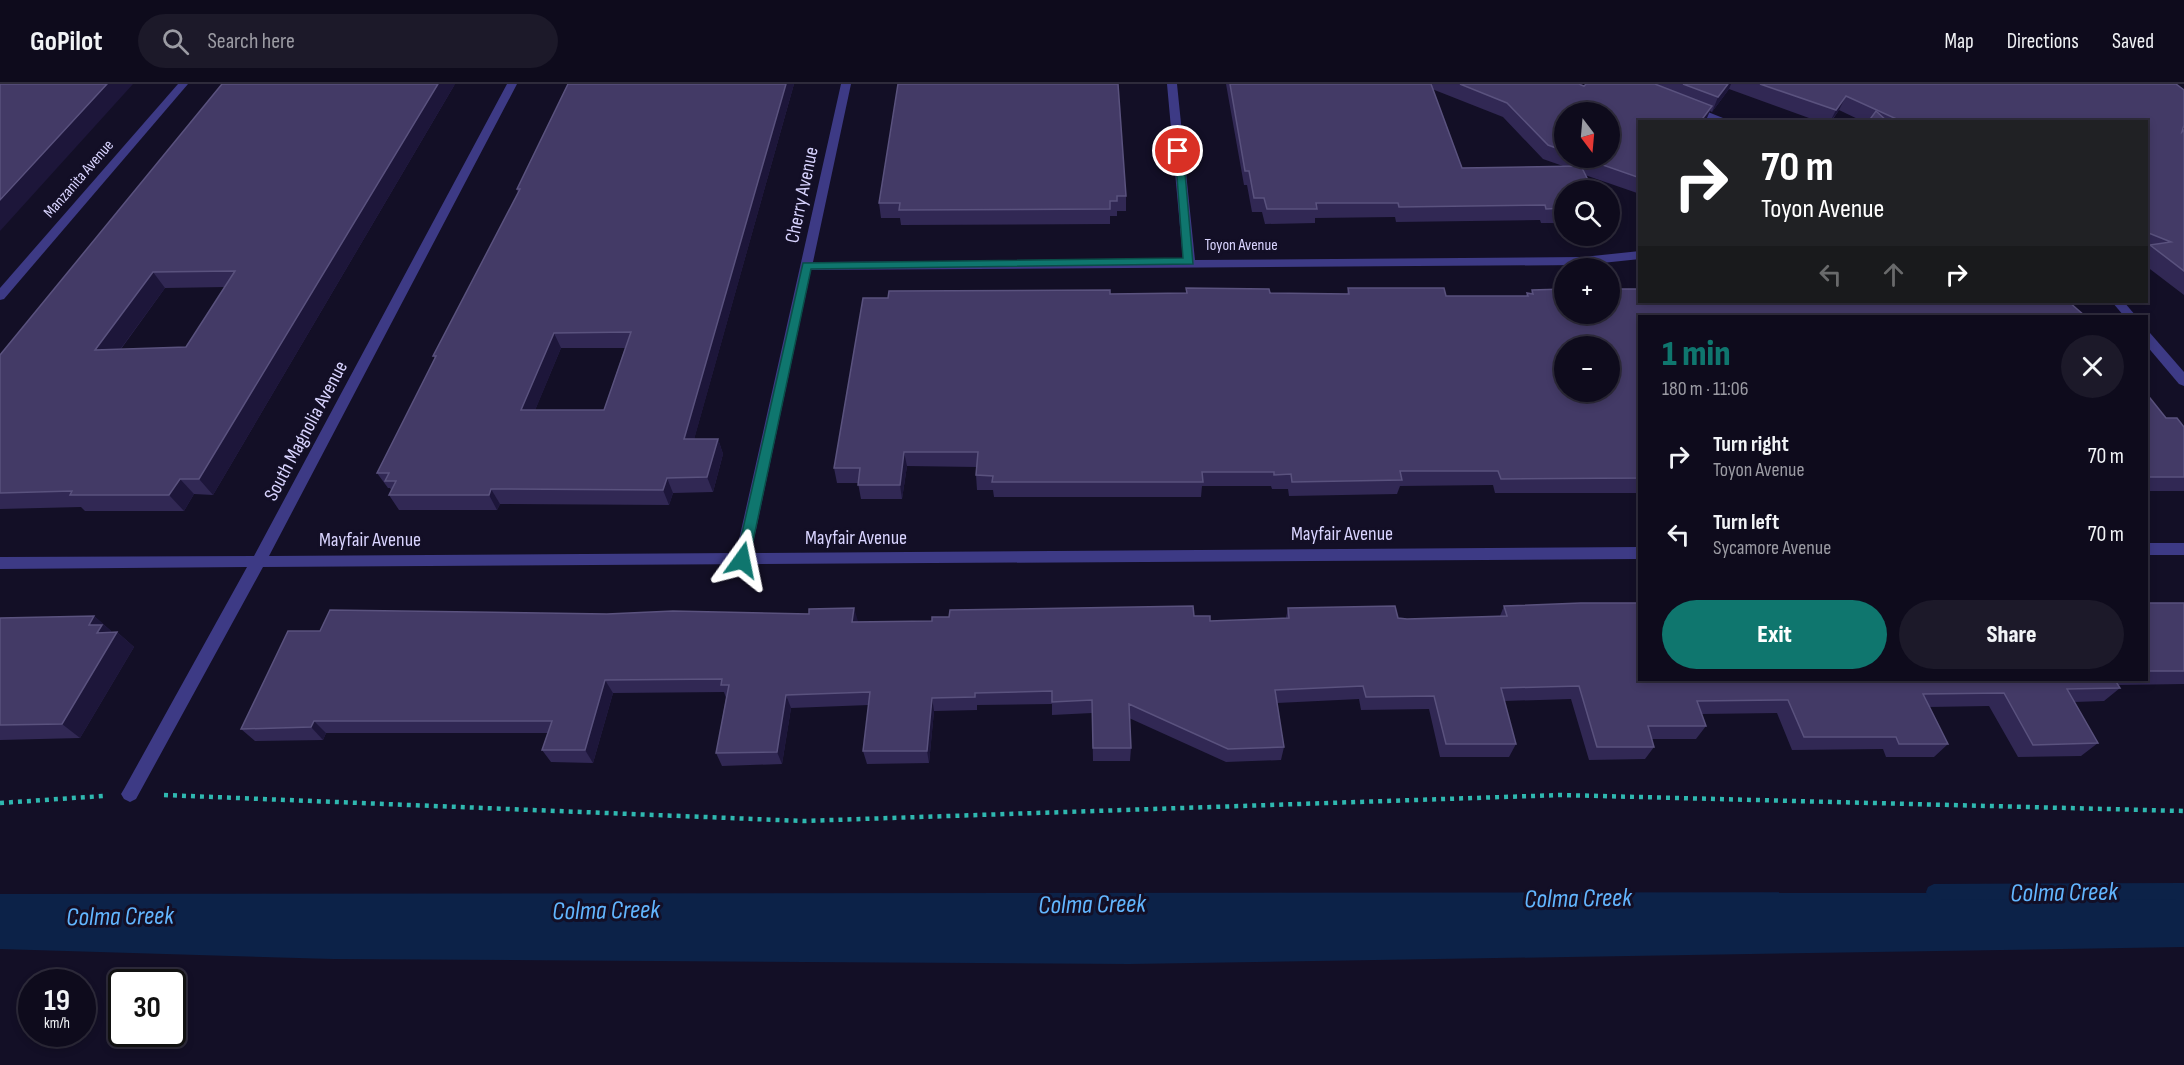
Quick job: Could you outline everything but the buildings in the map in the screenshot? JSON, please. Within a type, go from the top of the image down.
[{"type":"street","name":"Manzanita Avenue","points":[[0,296],[183,84]]},
{"type":"street","name":"South Magnolia Avenue","points":[[130,794],[258,562],[512,84]]},
{"type":"street","name":"Cherry Avenue","points":[[742,560],[846,84]]},
{"type":"street","points":[[1172,84],[1189,261]]},
{"type":"street","points":[[1676,103],[1723,120]]},
{"type":"street","name":"Toyon Avenue","points":[[807,266],[1189,261],[1583,261],[1638,255]]},
{"type":"street","points":[[2119,303],[2129,315]]},
{"type":"street","points":[[2148,338],[2184,381]]},
{"type":"street","points":[[2148,549],[2184,549]]},
{"type":"street","name":"Mayfair Avenue","points":[[0,563],[1638,553]]},
{"type":"path","points":[[0,803],[130,794],[803,821],[1561,795],[2184,811]]},
{"type":"water","points":[[2184,892],[2184,947],[1129,964],[333,959],[0,949],[0,894]]},
{"type":"waterway","name":"Colma Creek","points":[[1934,892],[2184,891]]},
{"type":"route","points":[[742,560],[807,266],[1189,261],[1178,151]]}]
